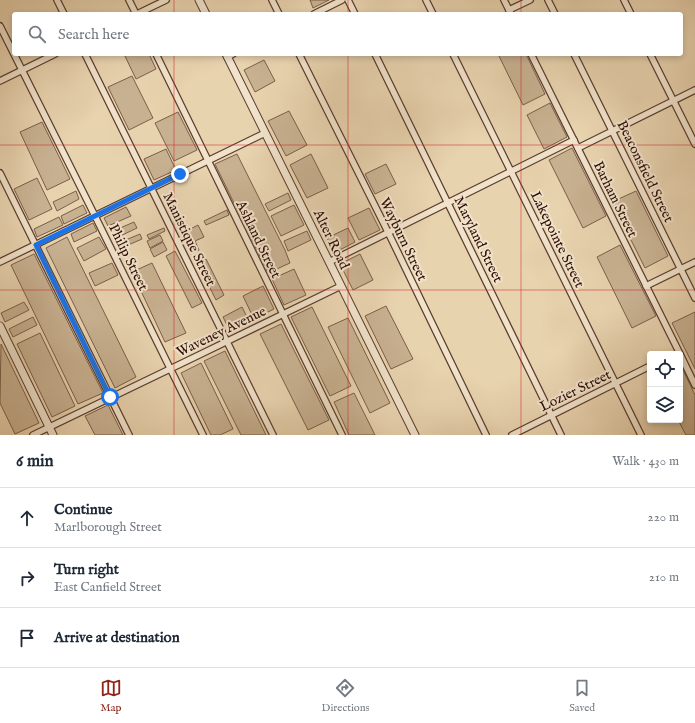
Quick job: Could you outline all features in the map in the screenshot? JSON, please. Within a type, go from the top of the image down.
[{"type":"street","points":[[57,0],[63,12]]},
{"type":"street","points":[[129,0],[136,12]]},
{"type":"street","points":[[141,12],[166,0]]},
{"type":"street","points":[[199,0],[205,12]]},
{"type":"street","points":[[272,0],[278,12]]},
{"type":"street","points":[[318,12],[342,0]]},
{"type":"street","points":[[348,0],[354,12]]},
{"type":"street","points":[[426,0],[432,12]]},
{"type":"street","points":[[504,0],[510,12],[530,0]]},
{"type":"street","points":[[548,0],[554,12]]},
{"type":"street","points":[[624,0],[629,12]]},
{"type":"street","name":"Philip Street","points":[[0,26],[12,50]]},
{"type":"street","name":"Philip Street","points":[[15,56],[204,435]]},
{"type":"street","points":[[0,81],[51,56]]},
{"type":"street","name":"Manistique Street","points":[[86,56],[272,435]]},
{"type":"street","name":"Ashland Street","points":[[157,56],[342,435]]},
{"type":"street","name":"Alter Road","points":[[229,56],[265,133],[415,435]]},
{"type":"street","name":"Wayburn Street","points":[[300,56],[388,232],[486,435]]},
{"type":"street","name":"Maryland Street","points":[[376,56],[561,435]]},
{"type":"street","name":"Lakepointe Street","points":[[454,56],[641,435]]},
{"type":"street","name":"Barham Street","points":[[532,56],[677,351]]},
{"type":"street","name":"Beaconsfield Street","points":[[575,56],[695,298]]},
{"type":"street","points":[[651,56],[695,144]]},
{"type":"street","points":[[578,148],[695,90]]},
{"type":"street","points":[[0,262],[265,133]]},
{"type":"street","points":[[329,262],[574,140]]},
{"type":"street","points":[[0,173],[129,435]]},
{"type":"street","points":[[646,286],[695,262]]},
{"type":"street","name":"Waveney Avenue","points":[[49,427],[341,286]]},
{"type":"street","points":[[0,326],[53,435]]},
{"type":"street","name":"Barham Street","points":[[683,363],[695,385]]},
{"type":"street","name":"Lozier Street","points":[[512,435],[647,368]]},
{"type":"street","points":[[33,435],[49,427]]},
{"type":"shaded area","points":[[310,0],[329,0],[313,8]]},
{"type":"shaded area","points":[[125,56],[150,56],[156,69],[136,79]]},
{"type":"shaded area","points":[[499,56],[527,56],[545,94],[523,105]]},
{"type":"shaded area","points":[[264,60],[275,81],[255,92],[244,70]]},
{"type":"shaded area","points":[[132,76],[153,118],[129,130],[108,87]]},
{"type":"shaded area","points":[[550,103],[567,137],[544,149],[527,115]]},
{"type":"shaded area","points":[[289,111],[307,145],[286,156],[268,121]]},
{"type":"shaded area","points":[[178,112],[197,150],[174,161],[155,123]]},
{"type":"shaded area","points":[[42,122],[70,179],[47,190],[20,132]]},
{"type":"shaded area","points":[[572,148],[606,216],[583,228],[549,160]]},
{"type":"shaded area","points":[[166,149],[176,170],[154,180],[144,159]]},
{"type":"shaded area","points":[[237,154],[290,263],[268,273],[215,164]]},
{"type":"shaded area","points":[[311,154],[328,188],[307,198],[290,165]]},
{"type":"shaded area","points":[[386,164],[396,184],[375,194],[365,174]]},
{"type":"shaded area","points":[[37,178],[52,209],[29,220],[14,189]]},
{"type":"shaded area","points":[[76,191],[79,199],[57,211],[53,202]]},
{"type":"shaded area","points":[[636,191],[668,256],[645,268],[612,202]]},
{"type":"shaded area","points":[[288,193],[291,200],[269,211],[265,204]]},
{"type":"shaded area","points":[[83,205],[87,213],[64,224],[61,216]]},
{"type":"shaded area","points":[[294,205],[304,225],[281,236],[271,216]]},
{"type":"shaded area","points":[[126,207],[131,216],[108,226],[104,218]]},
{"type":"shaded area","points":[[369,208],[380,230],[359,240],[348,218]]},
{"type":"shaded area","points":[[227,210],[229,215],[206,225],[204,221]]},
{"type":"shaded area","points":[[59,217],[63,225],[37,237],[34,229]]},
{"type":"shaded area","points":[[134,222],[137,228],[114,239],[111,232]]},
{"type":"shaded area","points":[[93,223],[97,231],[74,242],[71,234]]},
{"type":"shaded area","points":[[198,225],[204,237],[195,241],[199,250],[192,253],[183,233]]},
{"type":"shaded area","points":[[164,228],[165,231],[149,239],[147,235]]},
{"type":"shaded area","points":[[348,228],[355,242],[334,253],[327,238]]},
{"type":"shaded area","points":[[307,231],[311,240],[288,251],[284,241]]},
{"type":"shaded area","points":[[140,234],[142,239],[119,249],[116,244]]},
{"type":"shaded area","points":[[160,235],[163,241],[150,248],[147,241]]},
{"type":"shaded area","points":[[67,237],[136,377],[115,388],[46,248]]},
{"type":"shaded area","points":[[99,237],[106,249],[84,261],[77,248]]},
{"type":"shaded area","points":[[163,242],[167,250],[154,257],[150,249]]},
{"type":"shaded area","points":[[620,245],[656,316],[632,328],[597,257]]},
{"type":"shaded area","points":[[175,251],[202,303],[192,308],[166,256]]},
{"type":"shaded area","points":[[34,254],[103,393],[78,404],[11,265]]},
{"type":"shaded area","points":[[360,254],[373,280],[353,290],[340,264]]},
{"type":"shaded area","points":[[206,259],[224,295],[216,300],[198,264]]},
{"type":"shaded area","points":[[112,263],[118,275],[95,286],[89,273]]},
{"type":"shaded area","points":[[152,263],[186,333],[165,342],[132,272]]},
{"type":"shaded area","points":[[294,269],[306,295],[284,305],[272,279]]},
{"type":"shaded area","points":[[263,286],[274,309],[254,319],[243,296]]},
{"type":"shaded area","points":[[24,302],[29,310],[5,322],[1,313]]},
{"type":"shaded area","points":[[386,306],[413,359],[391,369],[365,316]]},
{"type":"shaded area","points":[[242,307],[249,321],[230,331],[223,317]]},
{"type":"shaded area","points":[[312,307],[351,386],[330,396],[291,317]]},
{"type":"shaded area","points":[[695,312],[695,369],[672,323]]},
{"type":"shaded area","points":[[33,317],[37,325],[13,337],[9,329]]},
{"type":"shaded area","points":[[348,318],[390,403],[370,413],[328,327]]},
{"type":"shaded area","points":[[281,324],[329,420],[308,430],[260,334]]},
{"type":"shaded area","points":[[40,333],[75,406],[52,417],[17,344]]},
{"type":"shaded area","points":[[1,344],[39,423],[15,434],[0,403]]},
{"type":"shaded area","points":[[225,351],[266,435],[241,435],[204,361]]},
{"type":"shaded area","points":[[201,363],[233,429],[220,435],[211,435],[181,373]]},
{"type":"shaded area","points":[[683,370],[695,395],[695,435],[686,435],[680,423],[683,423]]},
{"type":"shaded area","points":[[354,393],[375,435],[349,435],[334,402]]},
{"type":"shaded area","points":[[108,405],[123,435],[95,435],[85,416]]},
{"type":"route","points":[[110,397],[36,245],[180,174]]}]
